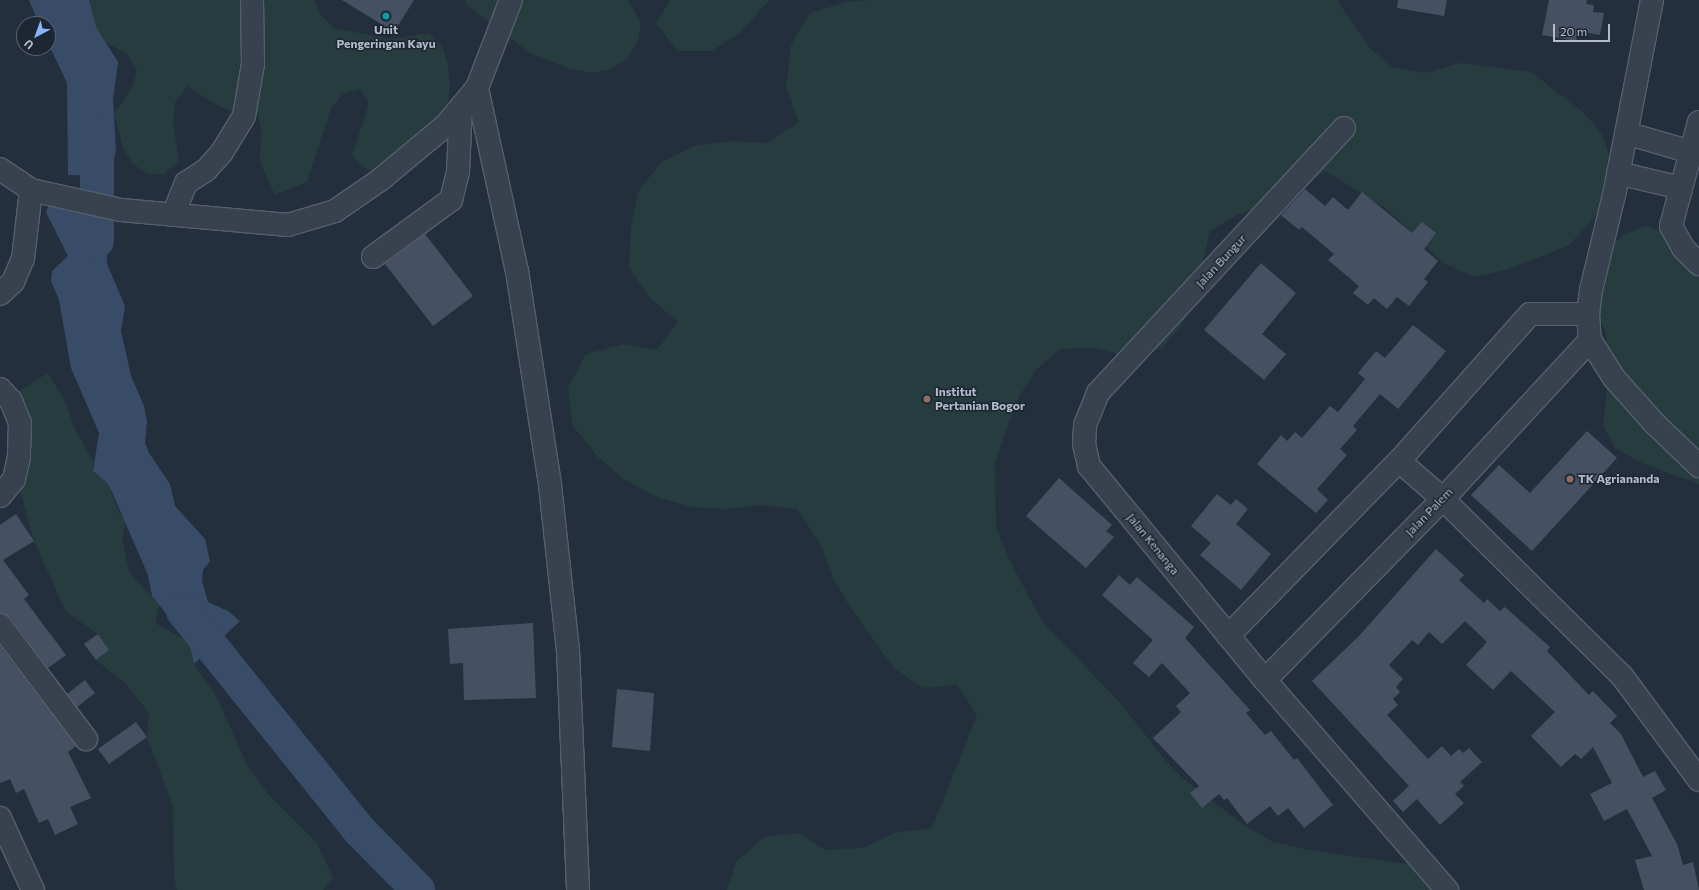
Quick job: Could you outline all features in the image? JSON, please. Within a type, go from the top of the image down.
[{"type":"street","points":[[173,216],[186,182],[206,170],[222,152],[244,116],[253,64],[252,0]]},
{"type":"street","points":[[0,169],[40,193],[121,210],[173,216],[288,225],[335,211],[386,175],[446,125],[477,88],[511,0]]},
{"type":"street","points":[[1652,0],[1618,173],[1591,290],[1588,314],[1590,340],[1614,378],[1655,424],[1699,466]]},
{"type":"street","points":[[477,88],[517,271],[550,485],[568,650],[578,890]]},
{"type":"street","points":[[373,258],[451,200],[458,172],[461,107]]},
{"type":"street","points":[[1699,122],[1671,226],[1683,248],[1699,264]]},
{"type":"street","name":"Jalan Bungur","points":[[1098,393],[1344,128]]},
{"type":"street","points":[[1626,133],[1691,152]]},
{"type":"street","points":[[1618,173],[1681,188]]},
{"type":"street","points":[[0,294],[13,282],[23,258],[40,193]]},
{"type":"street","points":[[1228,636],[1399,461],[1530,314],[1588,314]]},
{"type":"street","name":"Jalan Palem","points":[[1265,680],[1442,499],[1590,340]]},
{"type":"street","points":[[0,389],[11,401],[20,423],[19,457],[14,479],[0,496]]},
{"type":"street","name":"Jalan Kenanga","points":[[1098,393],[1084,426],[1084,444],[1089,466],[1265,680],[1447,890]]},
{"type":"street","points":[[1399,461],[1442,499],[1622,676],[1699,780]]},
{"type":"street","points":[[0,625],[86,739]]},
{"type":"street","points":[[1,825],[34,890]]},
{"type":"green space","points":[[89,0],[314,0],[320,14],[333,28],[391,39],[429,33],[443,48],[448,66],[450,87],[446,125],[380,175],[363,167],[352,155],[369,104],[361,89],[343,94],[331,108],[307,182],[275,195],[260,162],[261,126],[256,110],[244,116],[216,105],[188,86],[175,102],[173,123],[179,161],[164,174],[147,174],[132,163],[123,148],[114,114],[133,86],[137,70],[128,55],[93,34]]},
{"type":"green space","points":[[465,0],[628,0],[641,22],[638,41],[628,58],[611,69],[591,73],[568,68],[531,54],[467,5]]},
{"type":"green space","points":[[670,0],[769,0],[740,33],[711,51],[678,51],[656,24]]},
{"type":"green space","points":[[871,0],[1337,0],[1369,47],[1392,67],[1425,73],[1460,63],[1531,72],[1583,112],[1603,135],[1612,166],[1608,197],[1591,222],[1568,246],[1506,270],[1474,277],[1443,263],[1388,210],[1326,171],[1271,204],[1239,214],[1210,231],[1196,291],[1182,325],[1162,348],[1131,358],[1096,348],[1061,349],[1037,369],[1018,398],[995,462],[996,527],[1010,561],[1042,621],[1122,705],[1165,760],[1186,781],[1244,825],[1273,842],[1309,850],[1420,866],[1444,890],[727,890],[736,862],[764,837],[799,833],[825,850],[862,848],[895,833],[932,828],[977,715],[957,685],[923,688],[894,668],[850,607],[833,578],[820,543],[797,509],[760,505],[727,509],[691,507],[657,497],[625,480],[598,457],[573,426],[568,388],[586,354],[624,344],[657,350],[678,322],[651,299],[629,268],[631,226],[638,192],[660,163],[694,146],[731,141],[767,143],[799,122],[786,88],[791,45],[810,13],[846,2]]},
{"type":"green space","points":[[1646,226],[1670,236],[1699,268],[1699,484],[1642,463],[1615,448],[1603,425],[1609,370],[1606,334],[1596,308],[1604,252],[1623,235]]},
{"type":"green space","points":[[48,373],[65,401],[76,432],[93,460],[93,471],[108,484],[119,513],[126,520],[122,539],[129,572],[159,604],[155,623],[189,642],[194,664],[216,696],[248,767],[268,794],[317,843],[333,878],[323,890],[177,890],[174,877],[173,806],[147,737],[149,713],[126,684],[96,660],[109,650],[98,634],[66,612],[34,541],[11,458],[22,434],[18,392]]},
{"type":"water","points":[[29,0],[89,0],[96,27],[118,62],[113,100],[116,151],[109,176],[68,175],[67,83],[54,56],[56,56],[56,16],[36,16]]},
{"type":"water","points":[[51,199],[106,212],[107,264],[125,306],[121,331],[131,376],[144,406],[147,421],[145,443],[149,453],[170,484],[175,506],[205,539],[210,561],[203,570],[202,581],[208,602],[228,611],[240,621],[194,664],[189,642],[152,596],[148,575],[108,484],[93,471],[99,433],[71,368],[59,300],[51,281],[52,271],[68,256],[46,212]]},
{"type":"building","name":"Unit Pengeringan Kayu","points":[[342,0],[414,0],[394,32]]},
{"type":"building","points":[[1398,0],[1447,0],[1444,16],[1397,8]]},
{"type":"building","points":[[1549,0],[1587,0],[1586,4],[1594,5],[1593,12],[1604,13],[1600,35],[1578,31],[1576,41],[1542,35]]},
{"type":"building","points":[[1305,189],[1325,206],[1333,197],[1348,210],[1362,192],[1412,233],[1422,222],[1436,233],[1424,249],[1438,261],[1424,279],[1428,282],[1409,306],[1397,297],[1387,309],[1374,298],[1368,305],[1353,293],[1359,286],[1328,260],[1334,254],[1302,227],[1299,230],[1281,215]]},
{"type":"building","points":[[425,234],[473,296],[433,326],[385,264]]},
{"type":"building","points":[[1261,263],[1296,293],[1262,334],[1286,354],[1264,380],[1204,330]]},
{"type":"building","points":[[1413,325],[1446,351],[1398,409],[1380,394],[1353,426],[1357,430],[1340,449],[1347,455],[1317,489],[1328,500],[1316,513],[1257,464],[1281,435],[1287,441],[1295,432],[1302,438],[1330,406],[1338,412],[1365,379],[1358,373],[1376,351],[1385,358]]},
{"type":"building","name":"TK Agriananda","points":[[1587,431],[1617,458],[1532,551],[1471,495],[1499,465],[1530,493]]},
{"type":"building","points":[[1059,478],[1112,525],[1106,531],[1114,537],[1086,568],[1026,516]]},
{"type":"building","points":[[1217,494],[1231,505],[1236,499],[1248,509],[1236,524],[1271,554],[1241,590],[1200,555],[1211,543],[1191,526]]},
{"type":"building","points":[[16,514],[34,541],[3,560],[29,595],[24,599],[66,655],[48,668],[10,617],[0,613],[0,525]]},
{"type":"building","points":[[1436,549],[1464,575],[1459,580],[1484,603],[1487,599],[1500,611],[1505,607],[1550,647],[1547,651],[1589,695],[1593,691],[1617,716],[1610,723],[1621,734],[1643,777],[1655,771],[1666,790],[1652,798],[1677,844],[1683,865],[1693,862],[1699,890],[1644,890],[1635,860],[1652,856],[1627,809],[1604,821],[1590,794],[1612,783],[1593,747],[1581,759],[1575,754],[1561,767],[1531,736],[1555,712],[1511,671],[1493,690],[1466,665],[1487,642],[1465,621],[1442,644],[1429,632],[1418,645],[1412,640],[1389,665],[1403,679],[1396,687],[1400,692],[1393,699],[1398,705],[1387,715],[1428,759],[1442,746],[1451,756],[1459,749],[1463,753],[1469,748],[1482,762],[1460,782],[1464,786],[1455,794],[1464,803],[1440,825],[1417,799],[1403,812],[1393,801],[1409,786],[1312,681],[1359,636]]},
{"type":"building","points":[[1119,575],[1130,585],[1137,577],[1194,627],[1185,638],[1250,710],[1246,713],[1265,735],[1271,731],[1294,760],[1297,758],[1333,805],[1304,828],[1288,808],[1278,816],[1270,806],[1247,824],[1227,798],[1224,800],[1219,794],[1202,808],[1190,793],[1199,786],[1153,738],[1181,712],[1176,706],[1190,693],[1162,663],[1149,677],[1133,663],[1153,640],[1102,595]]},
{"type":"building","points":[[533,623],[536,698],[464,700],[463,663],[450,664],[448,629]]},
{"type":"building","points":[[98,634],[109,650],[96,660],[84,644]]},
{"type":"building","points":[[0,646],[76,746],[68,752],[91,798],[70,807],[78,824],[55,835],[48,819],[39,823],[24,789],[16,793],[10,779],[0,783]]},
{"type":"building","points":[[85,680],[95,693],[77,707],[67,694]]},
{"type":"building","points":[[617,689],[654,693],[650,751],[612,747]]},
{"type":"building","points":[[136,722],[147,737],[109,764],[98,749]]},
{"type":"waterway","points":[[97,129],[97,241]]},
{"type":"waterway","points":[[183,611],[360,831],[418,890]]},
{"type":"place","name":"Unit Pengeringan Kayu","points":[[386,16]]},
{"type":"place","name":"Institut Pertanian Bogor","points":[[927,399]]},
{"type":"place","name":"TK Agriananda","points":[[1570,479]]}]
